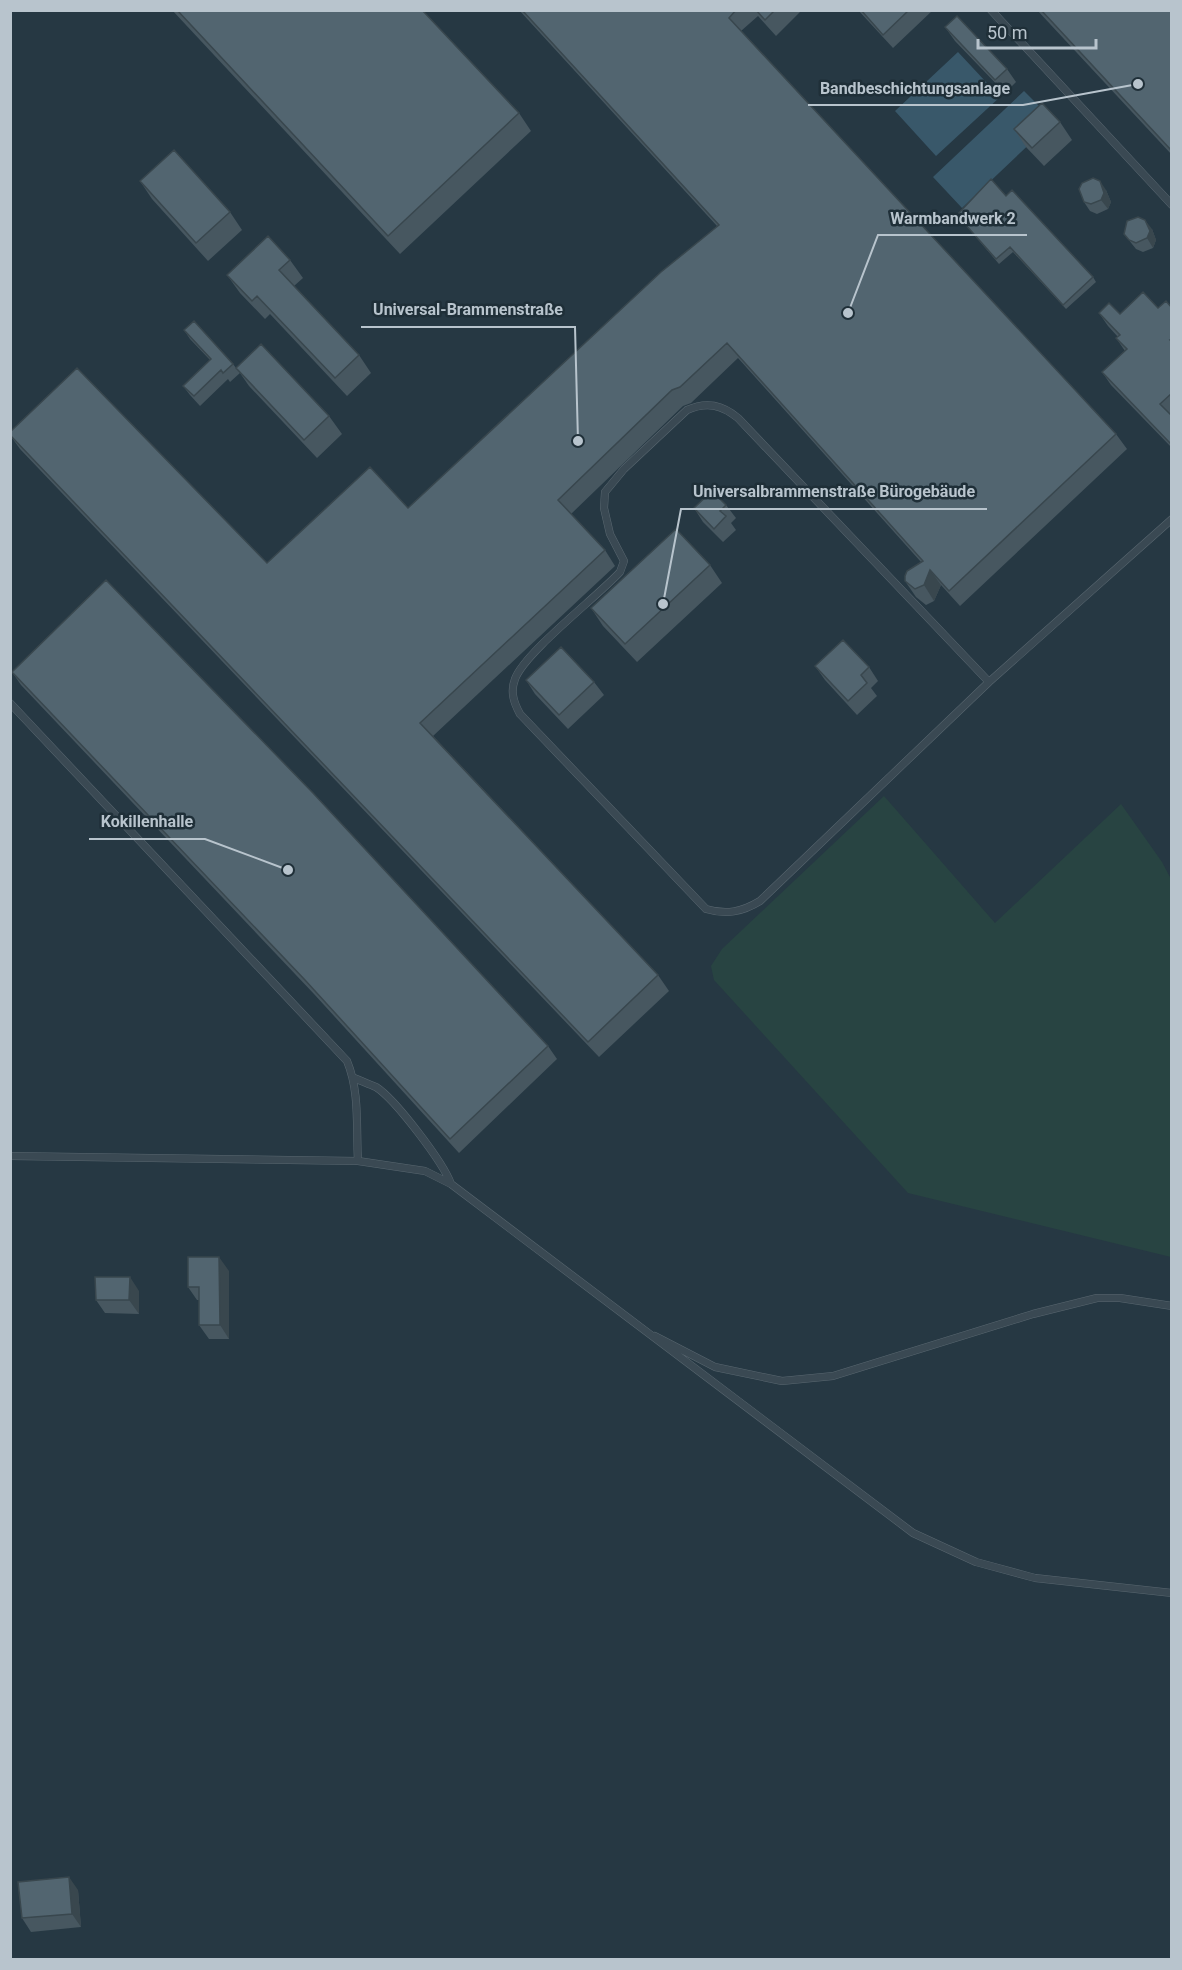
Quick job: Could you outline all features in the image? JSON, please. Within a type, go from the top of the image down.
[{"type":"lane","points":[[991,10],[1172,206]]},
{"type":"lane","points":[[989,682],[738,418],[725,407],[699,405],[687,410],[610,483],[604,492],[604,508],[610,534],[624,561],[620,572],[522,665],[512,691],[514,703],[520,714],[706,909],[730,913],[748,909],[760,901],[989,682],[1172,519]]},
{"type":"lane","points":[[10,703],[347,1061],[354,1078],[358,1161]]},
{"type":"lane","points":[[354,1078],[378,1088],[429,1144],[446,1168],[451,1184]]},
{"type":"lane","points":[[10,1156],[358,1161],[425,1171],[451,1184],[913,1533],[976,1562],[1035,1578],[1172,1593]]},
{"type":"lane","points":[[637,1326],[715,1367],[782,1381],[832,1376],[1022,1317],[1097,1298],[1120,1298],[1172,1306]]},
{"type":"green space","points":[[884,796],[995,923],[1121,804],[1162,862],[1172,881],[1171,1257],[908,1193],[714,980],[711,966],[722,949]]},
{"type":"water","points":[[958,52],[1000,97],[936,156],[895,111]]},
{"type":"water","points":[[1024,91],[1050,117],[1038,136],[962,208],[933,177]]},
{"type":"building","points":[[177,10],[422,10],[519,113],[388,236]]},
{"type":"building","points":[[522,10],[736,10],[729,18],[1116,434],[949,591],[930,570],[924,585],[915,589],[905,581],[907,571],[923,561],[727,343],[680,387],[672,390],[558,500],[605,550],[420,723],[658,975],[588,1042],[10,435],[10,432],[77,368],[267,563],[370,467],[408,508],[661,272],[719,225]]},
{"type":"building","points":[[756,10],[775,10],[765,20]]},
{"type":"building","points":[[861,10],[909,10],[883,35]]},
{"type":"building","points":[[1041,10],[1172,10],[1172,151]]},
{"type":"building","points":[[957,16],[1007,69],[995,80],[945,27]]},
{"type":"building","points":[[1042,103],[1060,122],[1032,148],[1014,129]]},
{"type":"building","points":[[174,150],[230,212],[196,243],[140,181]]},
{"type":"building","points":[[1093,178],[1100,181],[1104,193],[1101,200],[1091,204],[1084,202],[1079,189],[1082,183]]},
{"type":"building","points":[[991,179],[1006,196],[1012,190],[1093,277],[1063,305],[1010,247],[996,259],[957,215]]},
{"type":"building","points":[[1138,217],[1145,220],[1150,231],[1147,238],[1136,243],[1124,234],[1127,221]]},
{"type":"building","points":[[268,236],[290,260],[279,270],[359,355],[335,378],[257,296],[252,301],[227,275]]},
{"type":"building","points":[[1143,292],[1158,308],[1166,301],[1172,308],[1172,339],[1170,340],[1172,342],[1172,393],[1160,404],[1172,416],[1172,441],[1170,443],[1102,372],[1127,349],[1116,338],[1120,335],[1099,313],[1109,303],[1120,314]]},
{"type":"building","points":[[194,321],[233,364],[223,373],[221,370],[194,396],[183,386],[211,359],[184,330]]},
{"type":"building","points":[[261,344],[329,416],[304,440],[236,368]]},
{"type":"building","points":[[712,491],[726,505],[720,511],[726,516],[714,529],[694,508]]},
{"type":"building","points":[[676,529],[710,565],[625,644],[591,608]]},
{"type":"building","points":[[106,580],[313,793],[548,1046],[450,1139],[305,980],[12,672]]},
{"type":"building","points":[[843,640],[869,667],[861,675],[867,683],[848,701],[815,666]]},
{"type":"building","points":[[561,647],[594,682],[559,715],[526,680]]},
{"type":"building","points":[[188,1257],[219,1257],[220,1325],[199,1325],[199,1287],[188,1287]]},
{"type":"building","points":[[95,1277],[130,1277],[129,1300],[96,1300]]},
{"type":"building","points":[[69,1877],[72,1914],[22,1918],[18,1882]]},
{"type":"place","name":"Bandbeschichtungsanlage","points":[[1138,84]]},
{"type":"place","name":"Warmbandwerk 2","points":[[848,313]]},
{"type":"place","name":"Universal-Brammenstraße","points":[[578,441]]},
{"type":"place","name":"Universalbrammenstraße Bürogebäude","points":[[663,604]]},
{"type":"place","name":"Kokillenhalle","points":[[288,870]]}]
